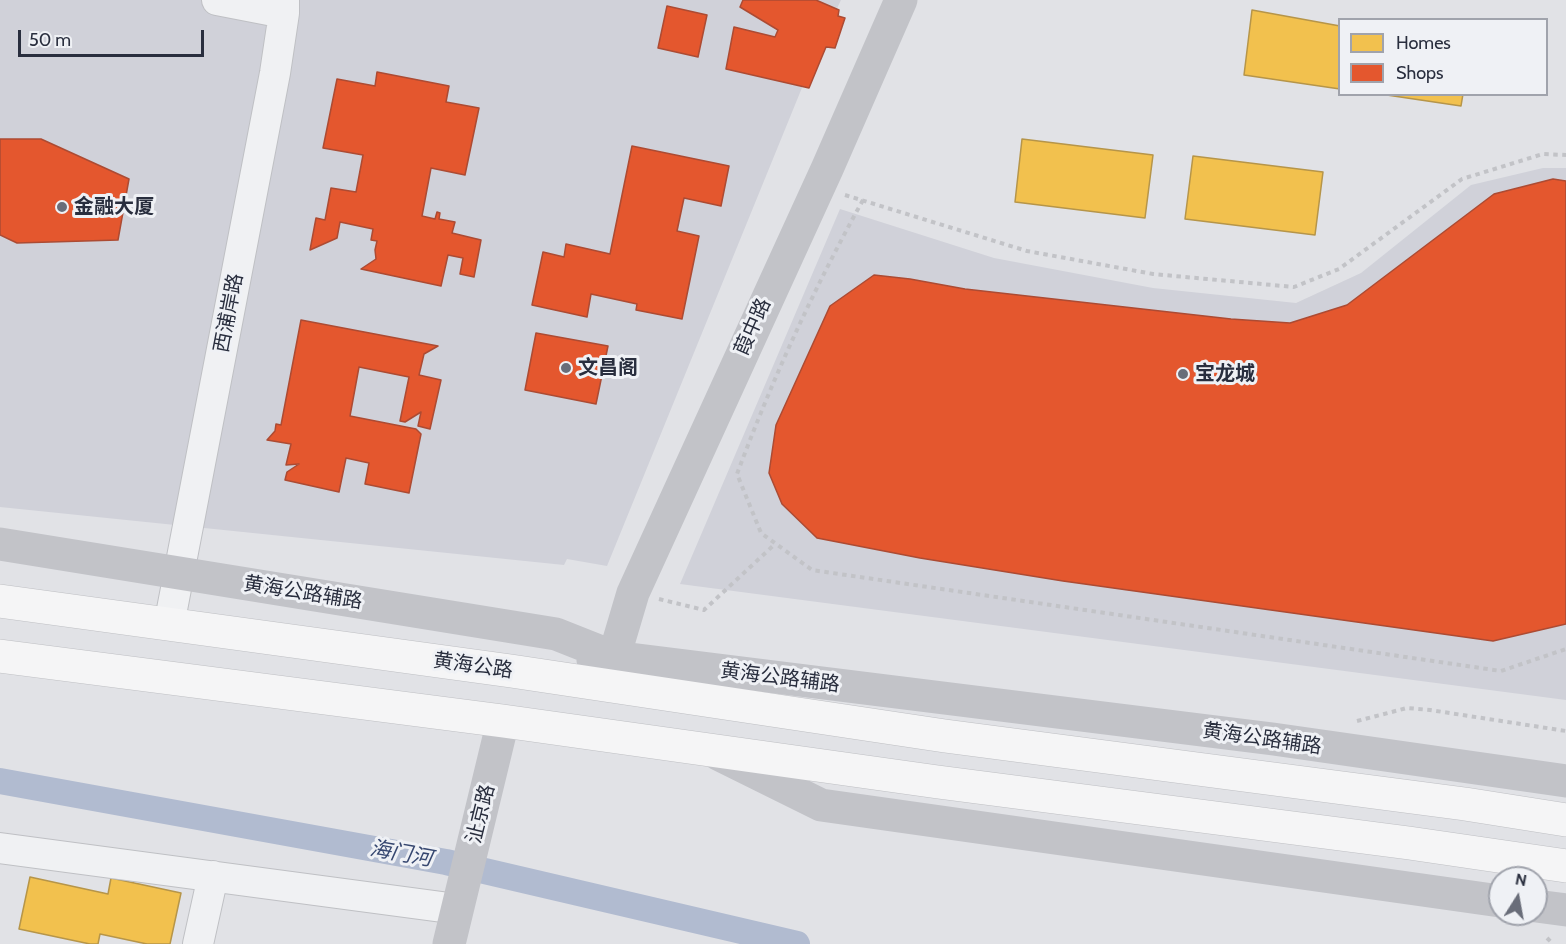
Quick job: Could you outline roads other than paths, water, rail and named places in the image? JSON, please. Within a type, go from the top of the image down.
[{"type":"main road","name":"葭中路","points":[[614,657],[633,593],[900,0]]},
{"type":"main road","name":"黄海公路辅路","points":[[0,544],[556,634],[614,657],[1273,739],[1566,782]]},
{"type":"main road","name":"黄海公路","points":[[0,601],[511,671],[945,736],[1465,804],[1566,820]]},
{"type":"main road","points":[[0,656],[503,721],[1566,866]]},
{"type":"main road","points":[[511,671],[614,657]]},
{"type":"main road","name":"沚京路","points":[[449,944],[503,721]]},
{"type":"main road","points":[[711,750],[820,805],[1488,899]]},
{"type":"main road","points":[[1548,908],[1566,910]]},
{"type":"street","points":[[217,0],[284,6]]},
{"type":"street","name":"西浦岸路","points":[[169,625],[275,74],[284,6]]},
{"type":"street","points":[[0,848],[458,908]]},
{"type":"street","points":[[198,944],[213,876]]},
{"type":"waterway","name":"海门河","points":[[0,781],[446,862],[797,944]]},
{"type":"place","name":"金融大厦","points":[[62,207]]},
{"type":"place","name":"文昌阁","points":[[566,368]]},
{"type":"place","name":"宝龙城","points":[[1183,374]]}]
